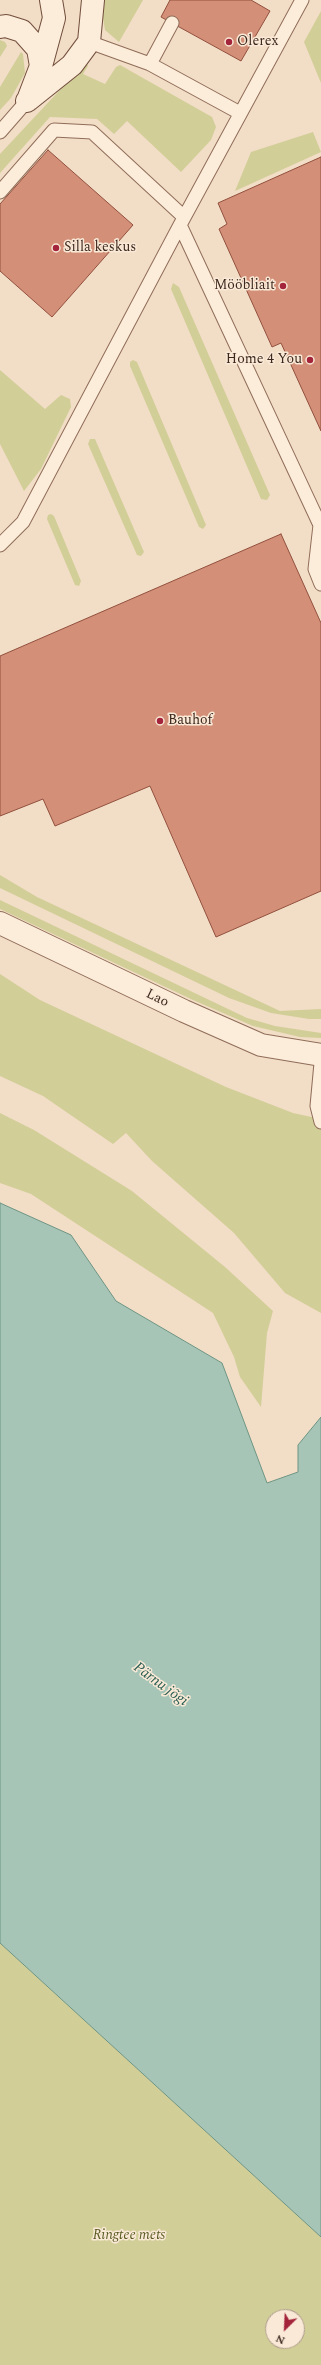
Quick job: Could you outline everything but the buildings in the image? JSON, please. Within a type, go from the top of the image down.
[{"type":"street","points":[[28,101],[41,66],[54,18],[51,0]]},
{"type":"street","points":[[28,101],[72,65],[89,42],[93,0]]},
{"type":"street","points":[[0,27],[6,26],[22,31],[38,49],[41,66]]},
{"type":"street","name":"Lao","points":[[0,924],[184,1011],[260,1044],[321,1055]]},
{"type":"lane","points":[[0,545],[23,522],[182,221],[302,0]]},
{"type":"lane","points":[[150,64],[172,23]]},
{"type":"lane","points":[[89,42],[150,64],[240,113]]},
{"type":"lane","points":[[0,132],[28,101]]},
{"type":"lane","points":[[0,192],[54,130],[92,132],[182,221],[321,525],[315,569],[321,584]]},
{"type":"lane","points":[[321,1063],[317,1106],[321,1122]]},
{"type":"green space","points":[[100,0],[143,0],[119,42],[105,30]]},
{"type":"green space","points":[[321,11],[321,83],[304,42]]},
{"type":"green space","points":[[0,40],[5,42],[7,46],[0,57]]},
{"type":"green space","points":[[21,52],[23,54],[25,73],[11,98],[0,110],[0,87]]},
{"type":"green space","points":[[86,62],[88,66],[83,74],[105,84],[116,67],[120,65],[212,117],[216,127],[211,140],[181,172],[127,121],[114,134],[97,119],[50,117],[0,173],[0,154]]},
{"type":"green space","points":[[313,132],[321,152],[235,191],[251,152]]},
{"type":"green space","points":[[173,283],[179,287],[270,495],[267,500],[261,499],[171,289]]},
{"type":"green space","points":[[133,360],[137,362],[206,525],[203,529],[199,527],[130,366],[130,362]]},
{"type":"green space","points":[[0,370],[45,409],[61,395],[70,399],[71,407],[41,469],[24,491],[0,444]]},
{"type":"green space","points":[[90,439],[95,439],[144,552],[141,556],[137,555],[88,444]]},
{"type":"green space","points":[[51,514],[54,516],[81,581],[79,586],[75,585],[47,519],[48,515]]},
{"type":"green space","points":[[0,875],[37,897],[280,1011],[321,1009],[321,1019],[309,1019],[271,1013],[229,998],[0,888]]},
{"type":"green space","points":[[0,900],[247,1018],[275,1026],[321,1033],[321,1038],[300,1037],[253,1026],[193,1000],[0,909]]},
{"type":"green space","points":[[0,974],[40,1000],[226,1087],[293,1113],[321,1119],[321,1313],[285,1293],[234,1233],[152,1161],[126,1133],[113,1144],[43,1096],[0,1076]]},
{"type":"green space","points":[[0,1113],[34,1130],[132,1191],[225,1267],[273,1311],[267,1333],[261,1407],[240,1377],[234,1357],[213,1313],[31,1194],[0,1183]]},
{"type":"green space","name":"Ringtee mets","points":[[0,1943],[321,2237],[321,2365],[0,2365]]},
{"type":"water","name":"Pärnu jõgi","points":[[0,1203],[71,1235],[116,1301],[222,1363],[267,1483],[298,1472],[298,1445],[321,1417],[321,2237],[0,1943]]},
{"type":"place","name":"Olerex","points":[[229,42]]},
{"type":"place","name":"Silla keskus","points":[[56,248]]},
{"type":"place","name":"Mööbliait","points":[[283,286]]},
{"type":"place","name":"Home 4 You","points":[[310,360]]},
{"type":"place","name":"Bauhof","points":[[160,721]]}]
